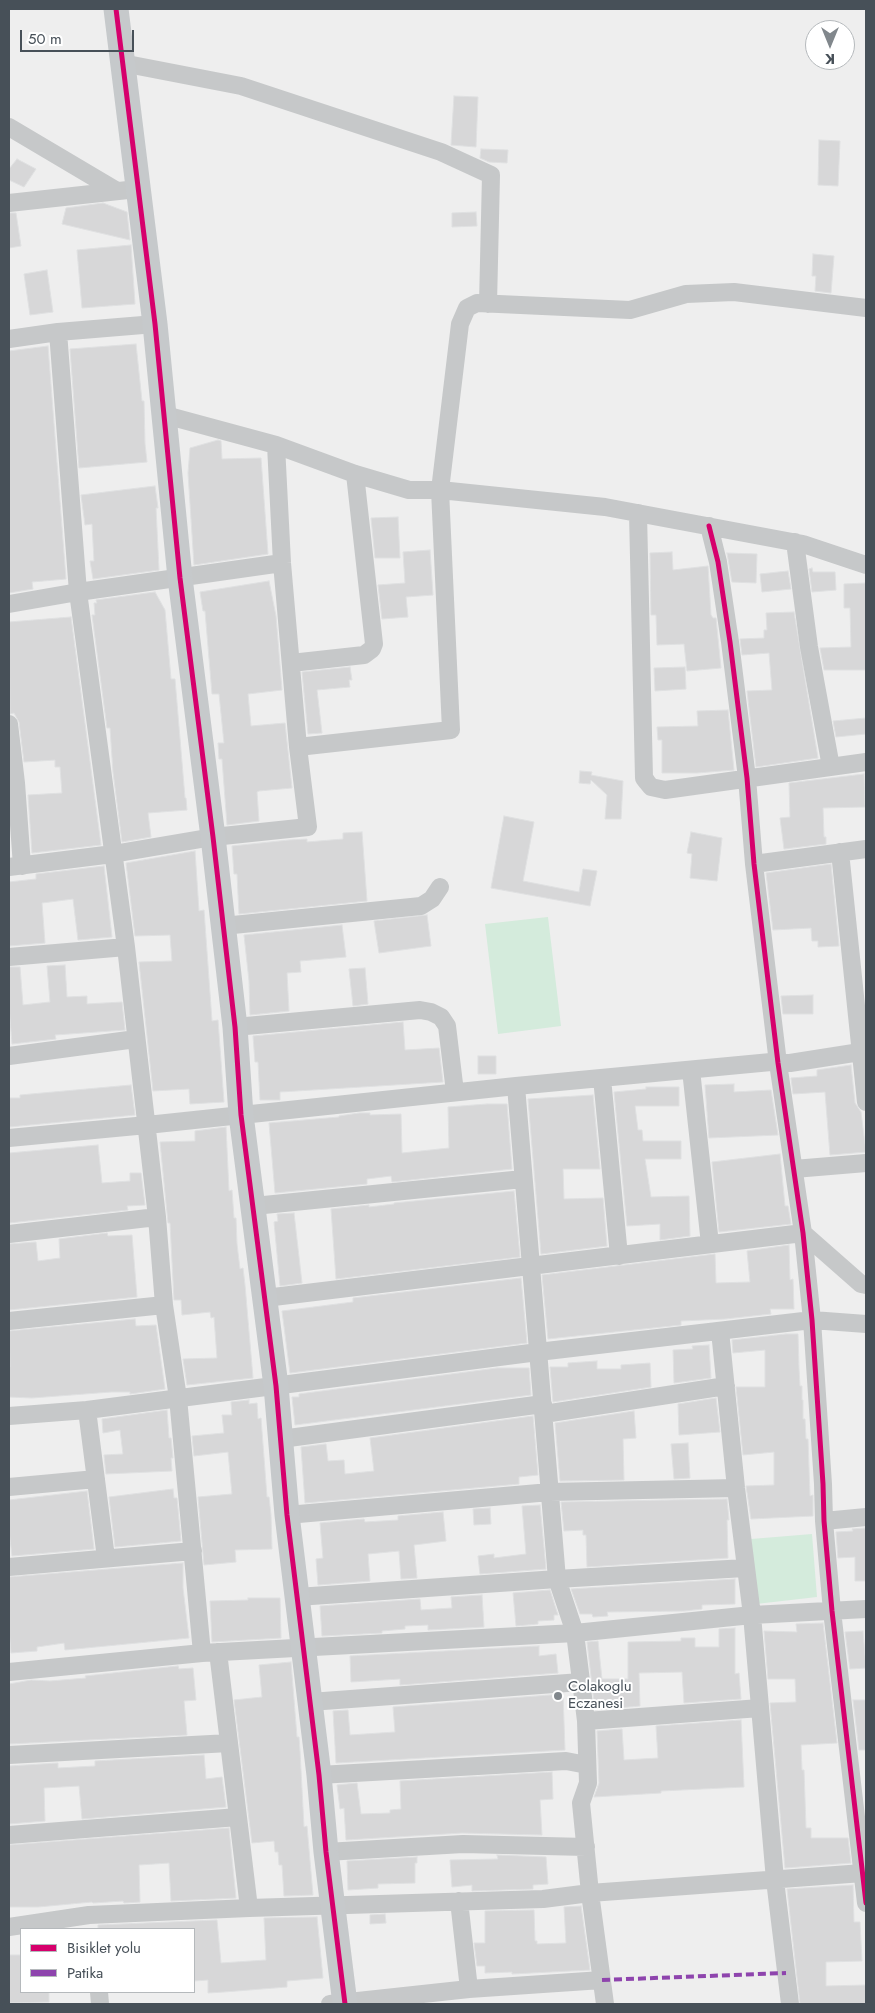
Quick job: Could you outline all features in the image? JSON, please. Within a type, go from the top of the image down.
[{"type":"street","points":[[116,9],[122,63],[127,190],[155,324],[180,578],[213,837],[235,1027],[241,1115],[276,1386],[287,1514],[319,1775],[333,1906],[340,2004],[470,1989],[602,1980]]},
{"type":"street","points":[[122,63],[241,86],[441,152],[491,175],[488,304]]},
{"type":"street","points":[[9,127],[127,190]]},
{"type":"street","points":[[9,203],[127,190]]},
{"type":"street","points":[[298,747],[451,730],[440,490],[460,324],[467,308],[477,304],[488,304],[630,310],[686,294],[734,292],[866,308]]},
{"type":"street","points":[[9,339],[58,332],[155,324]]},
{"type":"street","points":[[58,332],[78,592],[126,947],[157,1218],[164,1305],[178,1398],[194,1550],[210,1652],[229,1743],[249,1908]]},
{"type":"street","points":[[165,415],[276,445],[355,474],[409,490],[440,490],[605,507],[795,542],[866,564]]},
{"type":"street","points":[[9,724],[16,867],[113,854],[213,837],[308,826],[298,747],[282,563],[276,445]]},
{"type":"street","points":[[291,663],[364,655],[372,649],[374,644],[355,474]]},
{"type":"street","points":[[638,513],[644,778],[652,786],[665,790],[866,762]]},
{"type":"street","points":[[709,526],[718,562],[730,642],[778,1063],[803,1233],[812,1320],[824,1484],[824,1520],[832,1611],[866,1903]]},
{"type":"street","points":[[795,542],[809,647],[831,767]]},
{"type":"street","points":[[9,604],[78,592],[282,563]]},
{"type":"street","points":[[754,864],[866,848]]},
{"type":"street","points":[[840,852],[866,1102]]},
{"type":"street","points":[[223,926],[421,906],[432,899],[440,887]]},
{"type":"street","points":[[9,957],[126,947]]},
{"type":"street","points":[[235,1027],[420,1010],[431,1012],[441,1017],[446,1026],[455,1092]]},
{"type":"street","points":[[9,1056],[136,1039]]},
{"type":"street","points":[[9,1138],[516,1086],[771,1062],[778,1063],[860,1052]]},
{"type":"street","points":[[691,1070],[710,1244]]},
{"type":"street","points":[[602,1078],[619,1256]]},
{"type":"street","points":[[516,1086],[557,1579],[576,1633],[586,1721],[588,1783],[581,1803],[590,1893],[605,2004]]},
{"type":"street","points":[[794,1169],[866,1164]]},
{"type":"street","points":[[254,1206],[523,1179]]},
{"type":"street","points":[[9,1234],[157,1218]]},
{"type":"street","points":[[265,1298],[803,1233],[861,1284],[866,1285]]},
{"type":"street","points":[[9,1321],[164,1305]]},
{"type":"street","points":[[9,1416],[87,1410],[538,1352],[812,1320],[866,1324]]},
{"type":"street","points":[[720,1331],[745,1568],[752,1615],[775,1880],[790,2004]]},
{"type":"street","points":[[281,1439],[726,1386]]},
{"type":"street","points":[[87,1410],[106,1558]]},
{"type":"street","points":[[9,1487],[96,1479]]},
{"type":"street","points":[[287,1514],[550,1492],[736,1488]]},
{"type":"street","points":[[824,1520],[866,1517]]},
{"type":"street","points":[[9,1566],[194,1550]]},
{"type":"street","points":[[297,1597],[745,1568]]},
{"type":"street","points":[[9,1672],[210,1652],[576,1633],[752,1615],[866,1609]]},
{"type":"street","points":[[310,1702],[581,1682]]},
{"type":"street","points":[[586,1721],[760,1708]]},
{"type":"street","points":[[9,1754],[229,1743]]},
{"type":"street","points":[[319,1775],[566,1762],[587,1766]]},
{"type":"street","points":[[9,1835],[238,1817]]},
{"type":"street","points":[[326,1852],[463,1844],[586,1847]]},
{"type":"street","points":[[9,1927],[249,1908],[543,1899],[590,1893],[863,1873]]},
{"type":"street","points":[[459,1901],[470,1989]]},
{"type":"green space","points":[[548,917],[561,1026],[498,1034],[485,924]]},
{"type":"green space","points":[[812,1534],[817,1597],[756,1604],[751,1539]]},
{"type":"building","points":[[454,96],[478,97],[476,147],[451,145]]},
{"type":"building","points":[[819,140],[840,141],[838,186],[818,185]]},
{"type":"building","points":[[481,149],[508,150],[507,163],[489,162],[480,158]]},
{"type":"building","points":[[17,159],[36,169],[24,187],[9,180],[9,169]]},
{"type":"building","points":[[103,203],[127,212],[130,240],[62,224],[66,208]]},
{"type":"building","points":[[476,212],[477,226],[452,227],[452,213]]},
{"type":"building","points":[[9,213],[16,213],[21,246],[9,248]]},
{"type":"building","points":[[131,245],[135,304],[82,308],[77,250]]},
{"type":"building","points":[[813,254],[834,256],[831,293],[815,291],[816,276],[812,276]]},
{"type":"building","points":[[47,270],[53,312],[30,315],[24,274]]},
{"type":"building","points":[[136,344],[142,401],[144,401],[147,462],[79,468],[70,349]]},
{"type":"building","points":[[48,346],[66,579],[32,582],[33,589],[9,593],[9,351]]},
{"type":"building","points":[[218,440],[221,441],[222,459],[261,458],[268,554],[194,565],[188,473],[190,448]]},
{"type":"building","points":[[155,486],[158,508],[156,508],[159,570],[93,579],[90,561],[94,561],[92,524],[85,525],[81,495]]},
{"type":"building","points":[[398,517],[400,558],[375,558],[371,518]]},
{"type":"building","points":[[430,550],[433,595],[406,597],[408,617],[382,619],[378,585],[405,583],[403,552]]},
{"type":"building","points":[[672,552],[673,570],[708,566],[711,615],[713,618],[716,618],[721,668],[687,671],[684,644],[657,645],[656,615],[651,615],[650,553]]},
{"type":"building","points":[[727,553],[757,554],[756,583],[732,582]]},
{"type":"building","points":[[812,568],[813,572],[835,572],[836,590],[812,592],[809,569]]},
{"type":"building","points":[[788,571],[791,589],[762,592],[760,574]]},
{"type":"building","points":[[269,581],[276,616],[282,690],[248,694],[251,726],[285,723],[292,788],[257,792],[259,821],[227,825],[222,759],[219,759],[218,743],[224,743],[219,694],[212,694],[205,611],[203,611],[200,592]]},
{"type":"building","points":[[866,583],[866,670],[824,670],[820,648],[851,647],[850,608],[844,608],[844,584]]},
{"type":"building","points":[[155,592],[165,610],[171,679],[175,679],[187,810],[148,813],[151,837],[122,842],[113,772],[110,728],[107,728],[92,615],[95,615],[94,603],[97,603],[96,600]]},
{"type":"building","points":[[794,612],[818,758],[756,767],[747,691],[772,690],[769,653],[742,655],[740,639],[764,638],[764,630],[767,630],[766,613]]},
{"type":"building","points":[[71,617],[101,845],[32,853],[28,795],[62,793],[60,767],[55,767],[55,760],[24,762],[19,722],[14,713],[10,714],[9,622]]},
{"type":"building","points":[[350,667],[352,680],[349,680],[350,687],[317,690],[322,733],[308,734],[302,672]]},
{"type":"building","points":[[685,667],[686,689],[655,691],[654,668]]},
{"type":"building","points":[[728,710],[734,770],[662,773],[662,740],[658,740],[657,727],[698,726],[697,711]]},
{"type":"building","points":[[866,718],[866,734],[836,737],[833,721]]},
{"type":"building","points":[[580,771],[592,772],[591,775],[623,781],[621,819],[605,819],[607,795],[591,780],[590,784],[579,783]]},
{"type":"building","points":[[864,774],[865,807],[823,808],[826,844],[784,849],[780,818],[790,817],[789,783]]},
{"type":"building","points":[[504,816],[534,822],[523,881],[579,892],[583,869],[597,871],[590,906],[491,888]]},
{"type":"building","points":[[362,832],[367,901],[239,914],[237,874],[234,874],[232,846],[289,840],[307,839],[307,842],[343,839],[343,833]]},
{"type":"building","points":[[691,832],[722,838],[717,881],[690,878],[692,854],[687,853]]},
{"type":"building","points":[[195,851],[199,911],[204,910],[212,1021],[218,1020],[224,1102],[190,1104],[189,1089],[153,1091],[139,962],[172,961],[170,935],[135,936],[126,863]]},
{"type":"building","points":[[831,864],[839,946],[818,947],[818,941],[812,941],[811,928],[773,930],[766,873]]},
{"type":"building","points":[[104,866],[112,937],[78,940],[73,899],[42,903],[45,943],[9,946],[9,882],[36,879],[36,874]]},
{"type":"building","points":[[427,915],[431,946],[379,953],[374,921]]},
{"type":"building","points":[[342,925],[346,957],[300,961],[301,972],[287,973],[289,1011],[250,1015],[249,981],[244,935]]},
{"type":"building","points":[[65,965],[67,997],[87,996],[87,1004],[122,1002],[125,1030],[55,1035],[56,1039],[12,1044],[9,1006],[9,967],[20,967],[23,1005],[50,1002],[47,966]]},
{"type":"building","points":[[365,968],[368,1004],[353,1006],[349,969]]},
{"type":"building","points":[[813,995],[813,1014],[783,1014],[781,996]]},
{"type":"building","points":[[403,1022],[405,1050],[439,1048],[443,1082],[280,1092],[280,1100],[260,1100],[258,1062],[255,1062],[253,1036]]},
{"type":"building","points":[[478,1056],[496,1056],[496,1074],[478,1074]]},
{"type":"building","points":[[851,1065],[855,1103],[861,1112],[866,1152],[830,1155],[825,1092],[793,1094],[791,1078],[817,1076],[817,1070]]},
{"type":"building","points":[[734,1084],[734,1092],[771,1090],[778,1135],[709,1138],[705,1085]]},
{"type":"building","points":[[131,1085],[135,1115],[9,1127],[9,1098],[20,1098],[20,1095]]},
{"type":"building","points":[[646,1087],[679,1087],[679,1106],[635,1106],[638,1130],[642,1130],[643,1141],[681,1141],[681,1159],[645,1159],[651,1197],[689,1196],[690,1236],[660,1240],[660,1224],[627,1226],[614,1092],[646,1089]]},
{"type":"building","points":[[593,1095],[600,1169],[563,1169],[564,1199],[603,1198],[607,1246],[541,1254],[528,1099]]},
{"type":"building","points":[[507,1104],[512,1169],[392,1182],[391,1176],[367,1179],[367,1184],[275,1193],[269,1123],[339,1117],[359,1113],[370,1113],[370,1115],[401,1114],[402,1153],[449,1148],[448,1107]]},
{"type":"building","points":[[226,1127],[229,1191],[232,1190],[240,1269],[243,1268],[253,1378],[187,1385],[183,1359],[217,1358],[214,1317],[211,1318],[210,1312],[182,1315],[181,1300],[174,1300],[170,1223],[168,1223],[160,1142],[195,1141],[195,1131]]},
{"type":"building","points":[[98,1145],[102,1183],[130,1181],[130,1173],[141,1173],[145,1205],[127,1206],[128,1210],[9,1223],[9,1153]]},
{"type":"building","points":[[780,1154],[785,1206],[788,1206],[791,1224],[719,1232],[712,1162]]},
{"type":"building","points":[[514,1191],[520,1257],[336,1279],[331,1209],[369,1205],[369,1207]]},
{"type":"building","points":[[294,1213],[302,1283],[280,1286],[274,1222],[278,1221],[277,1214]]},
{"type":"building","points":[[107,1233],[108,1236],[132,1235],[137,1297],[9,1310],[9,1244],[36,1242],[38,1261],[60,1258],[59,1239]]},
{"type":"building","points":[[789,1245],[790,1280],[793,1279],[794,1309],[770,1309],[771,1314],[681,1321],[681,1325],[548,1339],[542,1275],[715,1254],[716,1283],[750,1282],[747,1251]]},
{"type":"building","points":[[521,1278],[527,1343],[290,1373],[282,1311],[353,1302],[353,1298]]},
{"type":"building","points":[[135,1319],[136,1326],[156,1325],[165,1389],[130,1394],[130,1392],[111,1392],[32,1398],[9,1397],[9,1331]]},
{"type":"building","points":[[798,1334],[800,1386],[802,1386],[806,1439],[808,1439],[810,1496],[813,1495],[813,1516],[751,1519],[746,1486],[774,1485],[774,1452],[743,1455],[736,1387],[765,1387],[765,1350],[733,1353],[732,1340]]},
{"type":"building","points":[[709,1345],[711,1378],[674,1383],[673,1350],[693,1349],[692,1346]]},
{"type":"building","points":[[597,1361],[597,1369],[621,1369],[621,1365],[650,1363],[651,1387],[553,1402],[550,1367],[568,1367],[568,1363]]},
{"type":"building","points":[[497,1368],[529,1368],[531,1395],[295,1425],[292,1397],[299,1397],[299,1394]]},
{"type":"building","points":[[716,1398],[720,1432],[679,1435],[678,1404]]},
{"type":"building","points":[[249,1400],[249,1404],[257,1403],[258,1419],[261,1418],[267,1497],[269,1497],[271,1515],[272,1549],[235,1550],[236,1562],[204,1565],[198,1497],[232,1494],[228,1452],[194,1456],[192,1436],[224,1433],[222,1415],[232,1415],[231,1402]]},
{"type":"building","points":[[167,1410],[173,1458],[171,1458],[172,1471],[106,1474],[104,1455],[123,1454],[120,1430],[103,1433],[102,1419]]},
{"type":"building","points":[[634,1411],[636,1438],[623,1439],[624,1480],[560,1481],[555,1423]]},
{"type":"building","points":[[533,1416],[538,1475],[519,1477],[519,1484],[305,1503],[301,1447],[326,1444],[328,1461],[344,1460],[345,1474],[374,1471],[370,1438]]},
{"type":"building","points":[[688,1443],[690,1478],[674,1479],[671,1444]]},
{"type":"building","points":[[173,1489],[174,1498],[177,1498],[181,1541],[115,1547],[109,1497]]},
{"type":"building","points":[[87,1491],[94,1549],[12,1556],[9,1531],[9,1500]]},
{"type":"building","points":[[727,1499],[729,1520],[727,1520],[728,1558],[587,1567],[586,1535],[583,1535],[583,1530],[564,1531],[561,1502]]},
{"type":"building","points":[[540,1505],[546,1569],[480,1574],[478,1556],[494,1554],[494,1558],[526,1554],[522,1506]]},
{"type":"building","points":[[490,1508],[491,1524],[474,1525],[473,1509]]},
{"type":"building","points":[[443,1512],[446,1541],[414,1545],[417,1578],[401,1579],[399,1551],[368,1554],[370,1581],[318,1585],[316,1559],[323,1558],[320,1523],[364,1519],[365,1522],[398,1520],[398,1516]]},
{"type":"building","points":[[866,1528],[866,1581],[855,1581],[855,1557],[838,1558],[836,1532]]},
{"type":"building","points":[[183,1563],[183,1588],[189,1638],[65,1650],[64,1643],[37,1647],[37,1651],[11,1653],[9,1577]]},
{"type":"building","points":[[735,1579],[735,1604],[702,1605],[702,1609],[684,1611],[607,1612],[608,1616],[593,1617],[592,1614],[580,1614],[571,1589]]},
{"type":"building","points":[[550,1590],[558,1615],[554,1615],[554,1620],[538,1621],[538,1624],[516,1626],[513,1593]]},
{"type":"building","points":[[482,1595],[484,1627],[428,1630],[428,1625],[405,1626],[405,1629],[382,1631],[382,1633],[322,1636],[320,1606],[420,1599],[421,1610],[452,1608],[451,1597]]},
{"type":"building","points":[[248,1598],[280,1598],[281,1638],[212,1642],[210,1601],[248,1600]]},
{"type":"building","points":[[823,1623],[837,1743],[801,1745],[806,1828],[811,1828],[811,1838],[848,1838],[851,1863],[785,1868],[770,1703],[796,1702],[795,1679],[768,1679],[764,1631],[797,1632],[796,1624]]},
{"type":"building","points":[[735,1628],[735,1674],[739,1673],[741,1699],[684,1703],[682,1672],[639,1673],[640,1706],[595,1710],[587,1642],[598,1641],[602,1679],[628,1679],[628,1642],[681,1641],[681,1638],[695,1638],[695,1647],[719,1647],[719,1629]]},
{"type":"building","points":[[863,1631],[866,1668],[850,1669],[845,1632]]},
{"type":"building","points":[[539,1646],[539,1656],[556,1654],[558,1673],[400,1685],[400,1679],[351,1682],[350,1656]]},
{"type":"building","points":[[291,1662],[297,1737],[299,1737],[304,1827],[307,1826],[313,1895],[284,1896],[282,1865],[279,1865],[278,1852],[275,1852],[274,1841],[252,1843],[234,1700],[262,1697],[259,1665]]},
{"type":"building","points":[[178,1666],[179,1669],[193,1668],[196,1700],[184,1701],[187,1735],[9,1744],[9,1684],[31,1680],[50,1681],[86,1678],[85,1676]]},
{"type":"building","points":[[563,1694],[565,1750],[336,1763],[333,1711],[348,1710],[350,1735],[395,1732],[393,1707]]},
{"type":"building","points":[[853,1700],[866,1700],[866,1750],[859,1750]]},
{"type":"building","points":[[741,1720],[744,1787],[661,1791],[661,1793],[594,1797],[599,1783],[597,1731],[622,1729],[624,1760],[658,1758],[656,1726]]},
{"type":"building","points":[[204,1755],[206,1779],[222,1777],[226,1807],[82,1819],[79,1786],[44,1788],[45,1821],[9,1824],[9,1766],[58,1763],[58,1768],[95,1766],[95,1761]]},
{"type":"building","points":[[552,1772],[553,1799],[540,1800],[542,1835],[462,1833],[346,1840],[344,1808],[340,1809],[337,1785],[357,1783],[361,1814],[390,1813],[390,1810],[401,1809],[400,1781]]},
{"type":"building","points":[[229,1828],[236,1898],[171,1901],[169,1863],[139,1865],[140,1902],[92,1902],[38,1907],[9,1907],[9,1845]]},
{"type":"building","points":[[497,1855],[546,1857],[548,1884],[533,1885],[533,1889],[472,1891],[472,1885],[452,1887],[450,1860],[498,1859]]},
{"type":"building","points":[[417,1857],[417,1863],[415,1863],[415,1883],[378,1884],[378,1888],[348,1890],[347,1861]]},
{"type":"building","points":[[853,1885],[854,1922],[860,1922],[862,1961],[826,1962],[826,1986],[866,1985],[866,2004],[800,2004],[787,1889]]},
{"type":"building","points":[[581,1906],[590,1970],[512,1974],[512,1972],[485,1973],[485,1966],[477,1966],[474,1943],[485,1943],[485,1911],[534,1910],[535,1941],[537,1941],[537,1944],[566,1943],[564,1907]]},
{"type":"building","points":[[385,1914],[386,1923],[370,1924],[370,1915]]},
{"type":"building","points":[[317,1917],[323,1978],[287,1981],[287,1987],[208,1993],[208,1980],[195,1981],[195,1928],[98,1928],[98,1925],[217,1920],[221,1963],[266,1960],[264,1918]]},
{"type":"building","points":[[9,1955],[20,1955],[20,1993],[49,1993],[49,2002],[9,2003]]},
{"type":"marked path","points":[[602,1980],[786,1973]]},
{"type":"cycle path","points":[[116,9],[155,324],[180,578],[235,1027],[241,1115],[276,1386],[287,1515],[345,2004]]},
{"type":"cycle path","points":[[709,526],[718,562],[730,642],[778,1063],[803,1233],[812,1320],[824,1521],[832,1611],[866,1903]]},
{"type":"place","name":"Colakoglu Eczanesi","points":[[558,1696]]}]
